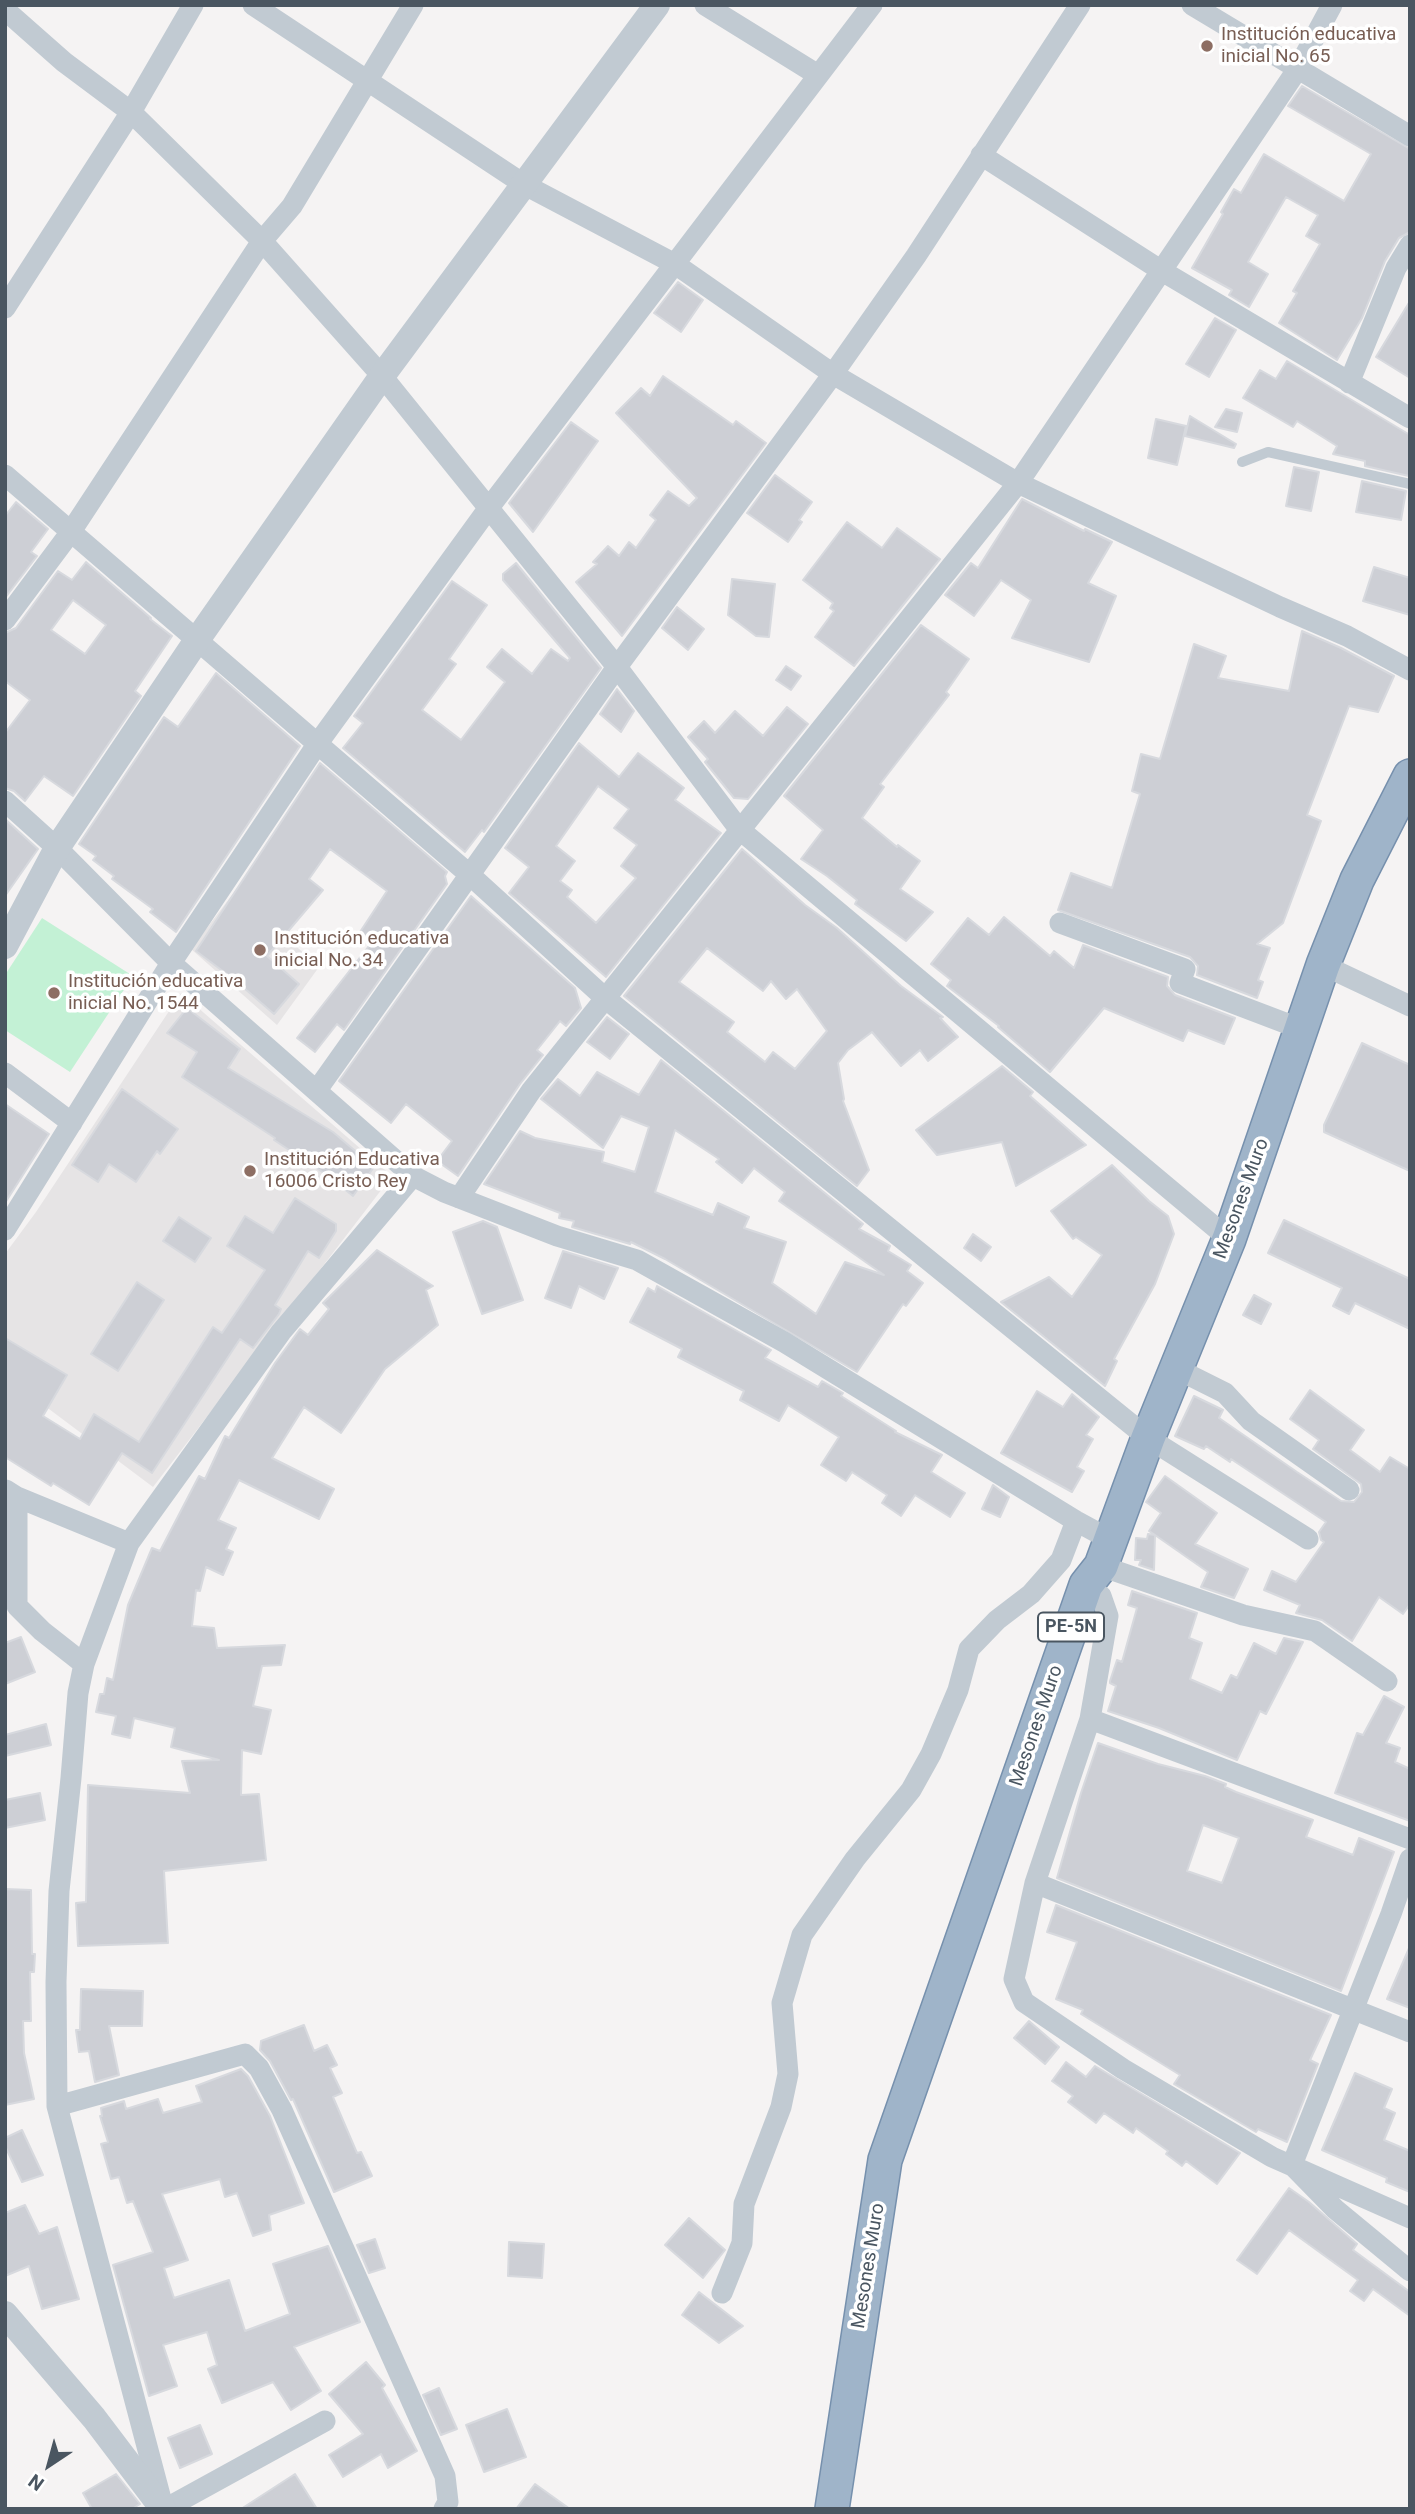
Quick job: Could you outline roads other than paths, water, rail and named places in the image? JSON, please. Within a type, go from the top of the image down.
[{"type":"highway","name":"Mesones Muro","points":[[832,2509],[885,2160],[1099,1564],[1229,1239],[1323,965],[1357,880],[1410,776]]},
{"type":"street","points":[[5,307],[131,112],[193,5]]},
{"type":"street","points":[[253,5],[525,185],[676,264],[833,374],[1018,483],[1347,636],[1410,670]]},
{"type":"street","points":[[5,620],[70,533],[262,241],[292,206],[413,5]]},
{"type":"street","points":[[5,946],[57,848],[197,640],[382,376],[657,5]]},
{"type":"street","points":[[705,5],[818,75]]},
{"type":"street","points":[[5,1230],[171,963],[318,743],[488,509],[872,5]]},
{"type":"street","points":[[317,1090],[617,667],[833,374],[916,256],[1080,5]]},
{"type":"street","points":[[1192,5],[1410,136]]},
{"type":"street","points":[[459,1198],[531,1091],[1018,483],[1297,70],[1332,5]]},
{"type":"street","points":[[5,10],[64,62],[131,112],[262,241],[382,376],[617,667],[739,829],[1229,1239]]},
{"type":"street","points":[[981,155],[1162,271],[1410,418]]},
{"type":"street","points":[[1349,383],[1396,268],[1410,245]]},
{"type":"street","points":[[5,475],[470,874],[605,999],[1148,1438],[1308,1539]]},
{"type":"street","points":[[5,801],[57,848],[171,963],[413,1176],[459,1198],[557,1236],[637,1260],[796,1349],[1076,1521],[1099,1564],[1101,1595],[1108,1616],[1090,1719],[1035,1883],[1014,1979],[1024,2002],[1123,2069],[1272,2157],[1410,2218]]},
{"type":"street","points":[[1060,923],[1185,969],[1180,983],[1301,1028]]},
{"type":"street","points":[[1323,965],[1410,1006]]},
{"type":"street","points":[[5,1073],[72,1123]]},
{"type":"street","points":[[164,2509],[57,2106],[56,1982],[59,1891],[78,1693],[84,1664],[129,1543],[281,1332],[413,1176]]},
{"type":"street","points":[[1177,1369],[1225,1393],[1251,1421],[1349,1490]]},
{"type":"street","points":[[84,1664],[42,1631],[16,1606],[11,1493],[129,1543]]},
{"type":"street","points":[[722,2293],[741,2243],[744,2204],[781,2107],[788,2074],[782,2003],[802,1935],[855,1859],[911,1790],[931,1754],[958,1690],[969,1649],[997,1620],[1031,1594],[1061,1560],[1076,1521]]},
{"type":"street","points":[[1099,1564],[1243,1615],[1315,1631],[1387,1681]]},
{"type":"street","points":[[1090,1719],[1410,1839]]},
{"type":"street","points":[[1292,2165],[1410,1859]]},
{"type":"street","points":[[1035,1883],[1192,1943],[1410,2032]]},
{"type":"street","points":[[57,2106],[245,2054],[259,2068],[282,2110],[445,2476],[448,2502],[444,2509]]},
{"type":"street","points":[[1292,2165],[1335,2209],[1410,2271]]},
{"type":"street","points":[[5,2314],[94,2418],[164,2509]]},
{"type":"street","points":[[164,2509],[325,2421]]},
{"type":"lane","points":[[1242,462],[1268,452],[1410,484]]},
{"type":"place","name":"Institución educativa inicial No. 65","points":[[1207,46]]},
{"type":"place","name":"Institución educativa inicial No. 34","points":[[260,950]]},
{"type":"place","name":"Institución educativa inicial No. 1544","points":[[54,993]]},
{"type":"place","name":"Institución Educativa 16006 Cristo Rey","points":[[250,1171]]}]
